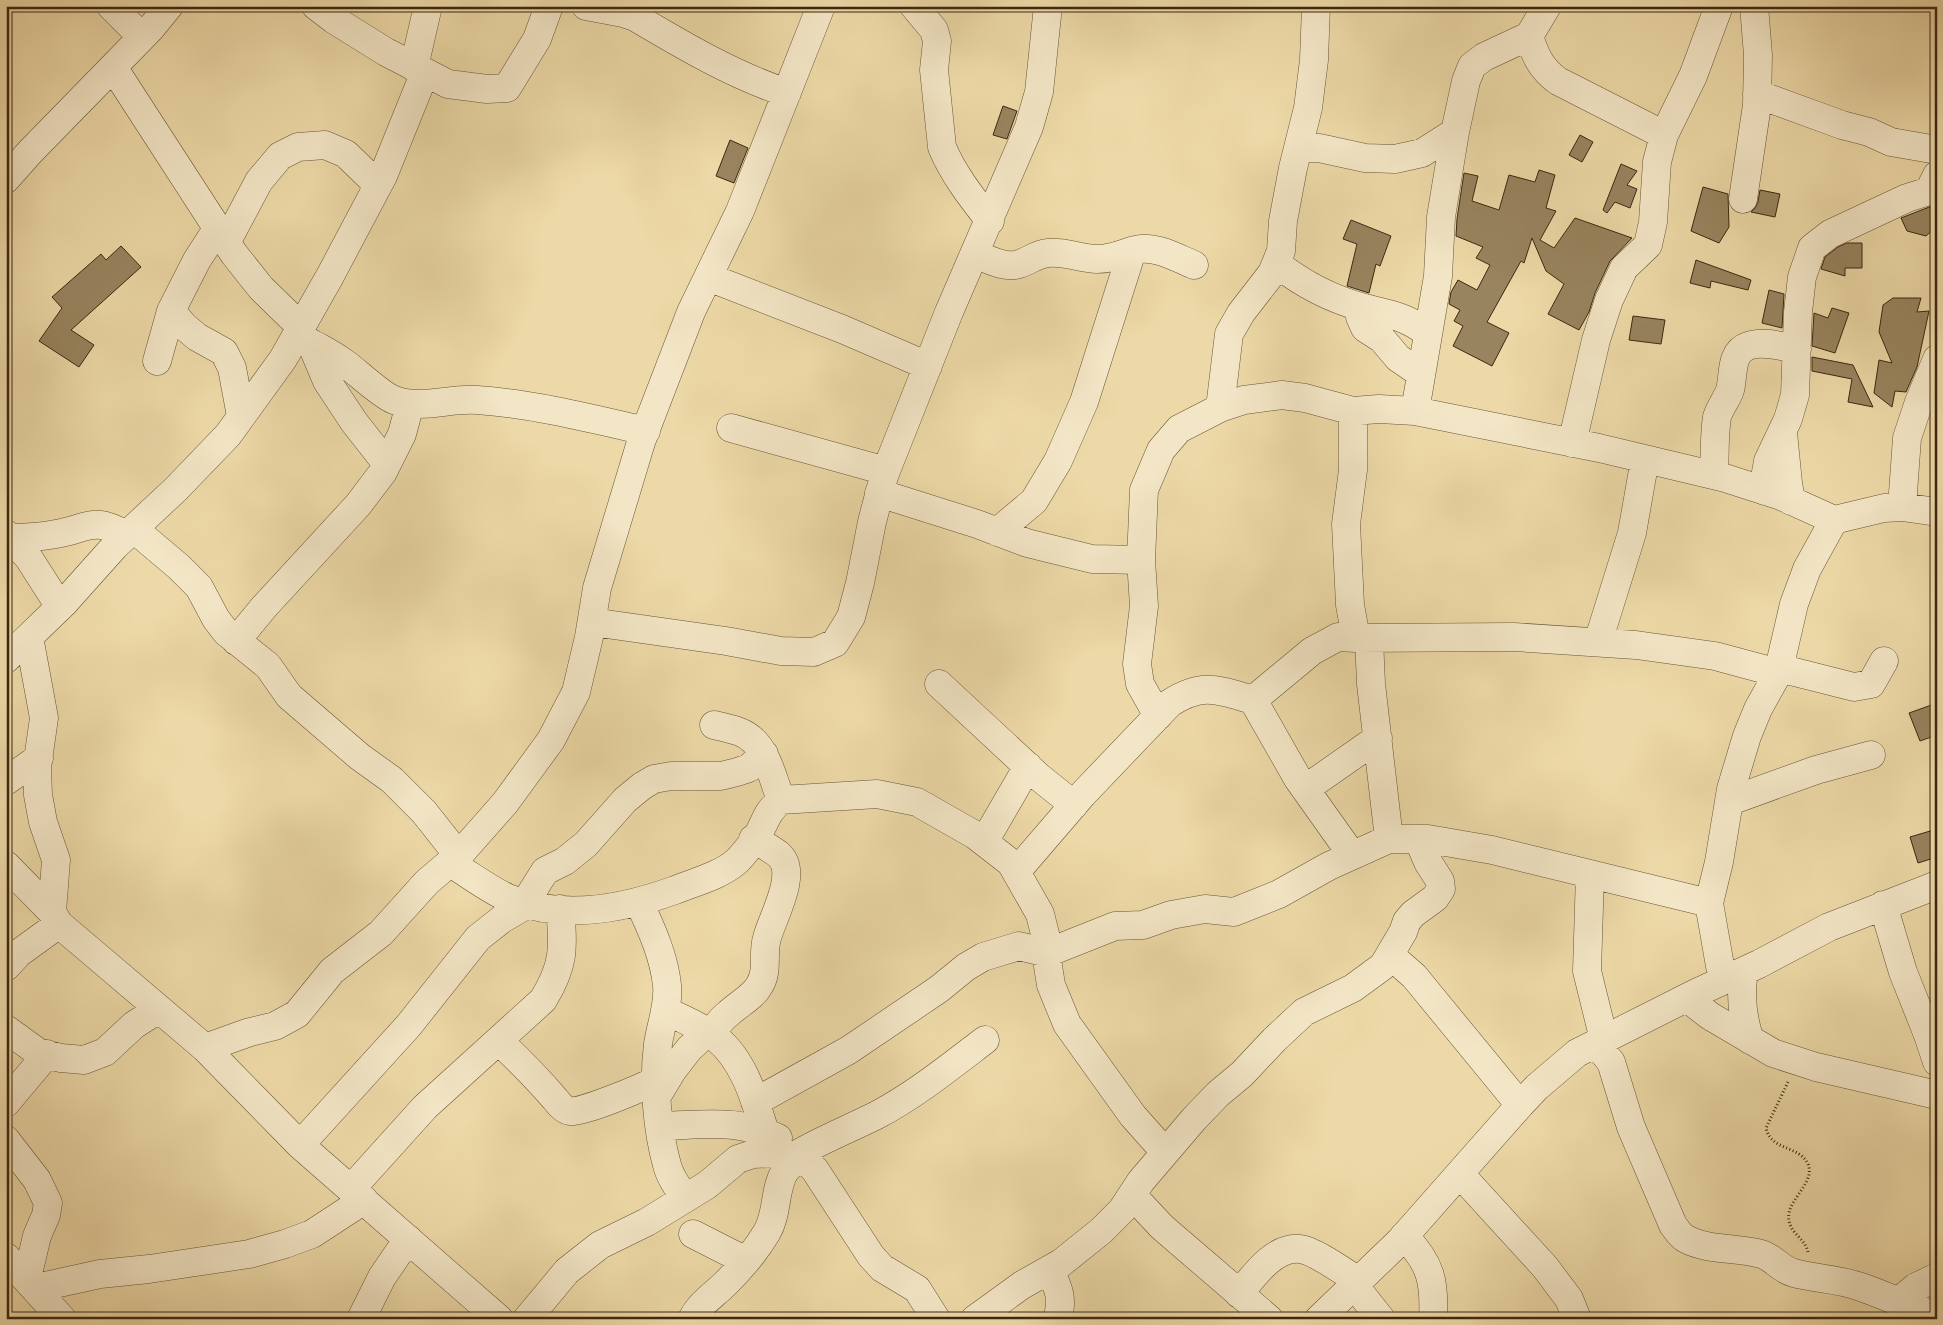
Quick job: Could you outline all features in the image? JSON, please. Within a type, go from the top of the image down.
[{"type":"street","points":[[111,6],[142,37]]},
{"type":"street","points":[[11,162],[113,67],[169,6]]},
{"type":"street","points":[[316,6],[333,20],[386,52],[448,84],[487,89],[507,88],[537,39],[549,6]]},
{"type":"street","points":[[6,659],[60,607],[130,532],[228,435],[283,359],[303,336],[330,276],[378,184],[419,69],[428,6]]},
{"type":"street","points":[[586,6],[617,9],[741,75],[787,93]]},
{"type":"street","points":[[205,1048],[250,1032],[275,1026],[298,1014],[332,970],[382,934],[427,882],[454,859],[505,803],[551,740],[576,692],[592,622],[597,588],[646,431],[691,312],[740,211],[821,6]]},
{"type":"street","points":[[914,6],[934,30],[937,41],[934,70],[942,147],[966,190],[990,221]]},
{"type":"street","points":[[592,622],[726,640],[781,651],[814,652],[835,643],[852,617],[883,482],[928,366],[1029,127],[1039,92],[1048,6]]},
{"type":"street","points":[[1220,408],[1229,334],[1241,313],[1272,273],[1280,252],[1283,221],[1308,108],[1314,60],[1316,6]]},
{"type":"street","points":[[1415,411],[1438,276],[1441,217],[1455,132],[1466,81],[1472,66],[1484,57],[1529,36],[1547,6]]},
{"type":"street","points":[[1572,443],[1596,340],[1609,300],[1624,268],[1648,245],[1653,222],[1657,162],[1664,135],[1693,76],[1719,6]]},
{"type":"street","points":[[1743,199],[1757,94],[1758,55],[1754,6]]},
{"type":"street","points":[[1529,36],[1537,59],[1546,73],[1558,81],[1664,135]]},
{"type":"street","points":[[113,67],[222,236],[261,288],[303,336],[327,381],[354,422],[387,464]]},
{"type":"street","points":[[1757,94],[1842,125],[1869,132],[1891,142],[1937,150]]},
{"type":"street","points":[[1298,148],[1319,148],[1366,158],[1396,158],[1422,153],[1455,132]]},
{"type":"street","points":[[157,361],[171,311],[197,260],[222,236],[259,181],[280,156],[298,147],[326,145],[346,154],[378,184]]},
{"type":"street","points":[[1407,156],[1426,160],[1450,160]]},
{"type":"street","points":[[1765,491],[1768,461],[1795,395],[1798,312],[1802,277],[1812,248],[1830,234],[1907,198],[1929,191],[1937,175]]},
{"type":"street","points":[[975,254],[998,263],[1017,266],[1035,256],[1047,253],[1065,254],[1089,259],[1109,259],[1132,251],[1146,249],[1161,251],[1194,265]]},
{"type":"street","points":[[997,532],[1034,501],[1058,462],[1084,402],[1132,251]]},
{"type":"street","points":[[1276,263],[1316,290],[1360,307],[1385,312],[1405,319],[1428,333]]},
{"type":"street","points":[[708,277],[928,366]]},
{"type":"street","points":[[1360,307],[1360,317],[1365,328],[1382,339],[1398,358],[1420,373]]},
{"type":"street","points":[[171,311],[197,337],[224,352],[232,368],[242,416]]},
{"type":"street","points":[[303,336],[343,362],[393,400],[416,405],[450,400],[476,400],[516,404],[646,431]]},
{"type":"street","points":[[1714,475],[1717,419],[1720,408],[1730,392],[1734,362],[1738,352],[1748,346],[1760,344],[1797,349]]},
{"type":"street","points":[[1902,507],[1907,438],[1934,372]]},
{"type":"street","points":[[1158,716],[1140,684],[1137,664],[1144,606],[1142,560],[1144,490],[1161,450],[1179,429],[1220,408],[1244,400],[1282,396],[1305,398],[1353,411],[1379,409],[1415,411],[1572,443],[1714,475],[1765,491],[1834,520],[1884,508],[1902,507],[1937,512]]},
{"type":"street","points":[[236,641],[264,607],[358,505],[383,472],[402,434],[410,404]]},
{"type":"street","points":[[1353,411],[1353,470],[1346,524],[1350,605],[1363,638],[1371,684],[1389,839]]},
{"type":"street","points":[[731,428],[883,482],[997,532],[1027,543],[1092,559],[1142,560]]},
{"type":"street","points":[[1782,430],[1791,501]]},
{"type":"street","points":[[1598,642],[1632,532],[1645,459]]},
{"type":"street","points":[[1750,1040],[1744,1023],[1741,994],[1734,975],[1720,966],[1709,903],[1719,862],[1730,800],[1747,736],[1758,709],[1778,671],[1794,604],[1804,577],[1834,520]]},
{"type":"street","points":[[8,536],[36,537],[58,534],[84,525],[101,525],[130,532],[179,567],[198,587],[216,619],[236,641],[268,666],[289,696],[360,757],[392,780],[424,812],[454,859],[508,898],[540,907],[586,912],[629,905],[711,876],[736,861],[760,832],[771,808],[781,800],[878,794],[917,802],[975,835],[1011,863],[1040,914],[1047,942],[1051,985],[1067,1024],[1133,1116],[1165,1152]]},
{"type":"street","points":[[8,536],[28,557],[60,607]]},
{"type":"street","points":[[6,967],[56,918],[56,860],[43,822],[38,795],[37,767],[44,718],[29,637]]},
{"type":"street","points":[[1253,700],[1312,650],[1338,637],[1514,637],[1636,645],[1715,656],[1854,687],[1871,684],[1884,662]]},
{"type":"street","points":[[939,684],[1028,766],[1074,805]]},
{"type":"street","points":[[1016,872],[1074,805],[1170,703],[1184,694],[1202,689],[1224,691],[1253,700],[1298,779],[1352,855]]},
{"type":"street","points":[[714,725],[742,732],[751,738],[764,754],[781,800]]},
{"type":"street","points":[[1305,789],[1378,738]]},
{"type":"street","points":[[300,1145],[409,1025],[478,938],[526,903],[545,871],[565,861],[586,844],[625,800],[654,779],[671,776],[721,776],[749,768],[764,754]]},
{"type":"street","points":[[1730,800],[1816,770],[1871,755]]},
{"type":"street","points":[[6,781],[39,758]]},
{"type":"street","points":[[984,842],[1028,766]]},
{"type":"street","points":[[653,1101],[672,1071],[690,1049],[758,988],[763,979],[766,939],[781,898],[786,878],[786,868],[780,856],[753,839]]},
{"type":"street","points":[[499,1041],[568,1111],[653,1101],[725,1124],[762,1112],[939,988],[966,966],[984,957],[1019,946],[1047,954],[1115,926],[1143,925],[1171,915],[1205,909],[1234,912],[1280,894],[1352,855],[1389,839],[1428,839],[1492,850],[1709,903]]},
{"type":"street","points":[[974,1319],[1022,1285],[1061,1263],[1102,1232],[1122,1210],[1141,1181],[1165,1152],[1218,1094],[1242,1074],[1274,1040],[1304,1012],[1353,988],[1383,966],[1407,921],[1413,914],[1435,898],[1441,889],[1440,882],[1428,862],[1418,839]]},
{"type":"street","points":[[6,865],[56,918],[205,1048],[300,1145],[408,1239],[484,1314]]},
{"type":"street","points":[[1590,874],[1587,971],[1600,1042],[1611,1062],[1631,1127],[1673,1224],[1681,1236],[1705,1246],[1768,1256],[1792,1273],[1823,1277],[1860,1287],[1937,1316]]},
{"type":"street","points":[[1319,1319],[1404,1236],[1520,1105],[1577,1053],[1829,927],[1937,885]]},
{"type":"street","points":[[639,902],[652,932],[667,985],[666,1011],[656,1056],[653,1101],[667,1166],[685,1198]]},
{"type":"street","points":[[1883,905],[1903,972],[1937,1062]]},
{"type":"street","points":[[38,1296],[100,1274],[149,1269],[249,1254],[312,1234],[358,1195],[425,1107],[543,1000],[555,981],[562,960],[563,935],[560,909]]},
{"type":"street","points":[[1390,954],[1420,983],[1520,1105]]},
{"type":"street","points":[[1687,998],[1710,1016],[1773,1053],[1797,1061],[1937,1095]]},
{"type":"street","points":[[6,1029],[39,1053],[84,1060],[105,1052],[134,1025],[159,1009]]},
{"type":"street","points":[[666,1011],[696,1025],[717,1038],[732,1055],[762,1112],[798,1155],[815,1170],[871,1256],[882,1268],[917,1289],[936,1319]]},
{"type":"street","points":[[692,1319],[696,1310],[725,1284],[746,1261],[766,1233],[771,1223],[781,1179],[786,1169],[798,1155],[878,1114],[939,1076],[985,1040]]},
{"type":"street","points":[[10,1093],[47,1054]]},
{"type":"street","points":[[744,1157],[762,1112]]},
{"type":"street","points":[[6,1140],[37,1180],[48,1202],[46,1215],[37,1236],[38,1296]]},
{"type":"street","points":[[527,1319],[567,1272],[600,1245],[647,1222],[706,1185],[738,1159],[753,1154],[779,1153],[798,1155]]},
{"type":"street","points":[[1460,1174],[1545,1267],[1569,1299],[1577,1319]]},
{"type":"street","points":[[1132,1195],[1162,1227],[1269,1319]]},
{"type":"street","points":[[693,1234],[746,1261]]},
{"type":"street","points":[[1404,1236],[1420,1252],[1433,1284],[1433,1319]]},
{"type":"street","points":[[361,1319],[382,1277],[408,1239]]},
{"type":"street","points":[[1239,1294],[1261,1268],[1282,1252],[1301,1248],[1356,1283],[1381,1319]]},
{"type":"street","points":[[6,1257],[38,1296],[62,1319]]},
{"type":"street","points":[[1050,1270],[1060,1293],[1061,1304],[1057,1319]]},
{"type":"street","points":[[1898,1302],[1916,1287],[1937,1277]]},
{"type":"path","points":[[1797,1061],[1766,1128],[1768,1136],[1773,1142],[1797,1154],[1804,1159],[1808,1166],[1808,1179],[1796,1197],[1789,1214],[1789,1223],[1793,1232],[1806,1246],[1809,1276]]},
{"type":"building","points":[[1003,106],[1017,111],[1007,139],[993,135]]},
{"type":"building","points":[[1580,135],[1593,142],[1582,162],[1569,155]]},
{"type":"building","points":[[730,140],[748,148],[734,183],[716,176]]},
{"type":"building","points":[[1621,164],[1637,171],[1627,185],[1637,189],[1630,208],[1615,202],[1607,213],[1603,210]]},
{"type":"building","points":[[1539,170],[1555,175],[1546,208],[1556,211],[1540,240],[1554,248],[1575,218],[1632,238],[1610,261],[1595,293],[1589,312],[1579,330],[1548,314],[1564,284],[1546,271],[1532,238],[1524,263],[1521,261],[1487,322],[1509,333],[1492,366],[1453,346],[1463,326],[1454,321],[1460,310],[1449,304],[1451,292],[1458,280],[1477,290],[1490,265],[1476,258],[1483,247],[1456,236],[1464,173],[1478,176],[1472,201],[1499,210],[1509,175],[1535,182]]},
{"type":"building","points":[[1703,187],[1728,194],[1729,227],[1719,243],[1691,231]]},
{"type":"building","points":[[1760,190],[1780,194],[1775,217],[1751,212],[1758,202]]},
{"type":"building","points":[[1937,204],[1937,226],[1926,236],[1907,231],[1901,218]]},
{"type":"building","points":[[1351,220],[1391,236],[1380,266],[1376,264],[1369,293],[1347,286],[1357,244],[1343,239]]},
{"type":"building","points":[[1847,243],[1862,243],[1862,268],[1845,268],[1845,276],[1821,269],[1825,257]]},
{"type":"building","points":[[121,246],[141,267],[71,330],[94,345],[79,367],[39,341],[62,308],[52,297],[101,254],[106,260]]},
{"type":"building","points":[[1696,260],[1751,280],[1748,290],[1711,281],[1710,288],[1690,283]]},
{"type":"building","points":[[1769,290],[1784,294],[1782,328],[1762,323]]},
{"type":"building","points":[[1893,298],[1921,298],[1917,312],[1929,311],[1917,367],[1906,392],[1895,391],[1892,407],[1874,393],[1879,360],[1892,363],[1879,332],[1883,305]]},
{"type":"building","points":[[1832,308],[1849,313],[1835,353],[1812,346],[1814,313],[1828,318]]},
{"type":"building","points":[[1633,316],[1665,320],[1661,344],[1629,340]]},
{"type":"building","points":[[1812,357],[1853,365],[1873,407],[1848,402],[1852,379],[1812,371]]},
{"type":"building","points":[[1937,703],[1937,735],[1920,741],[1909,713]]},
{"type":"building","points":[[1937,829],[1937,857],[1918,863],[1910,837]]}]
